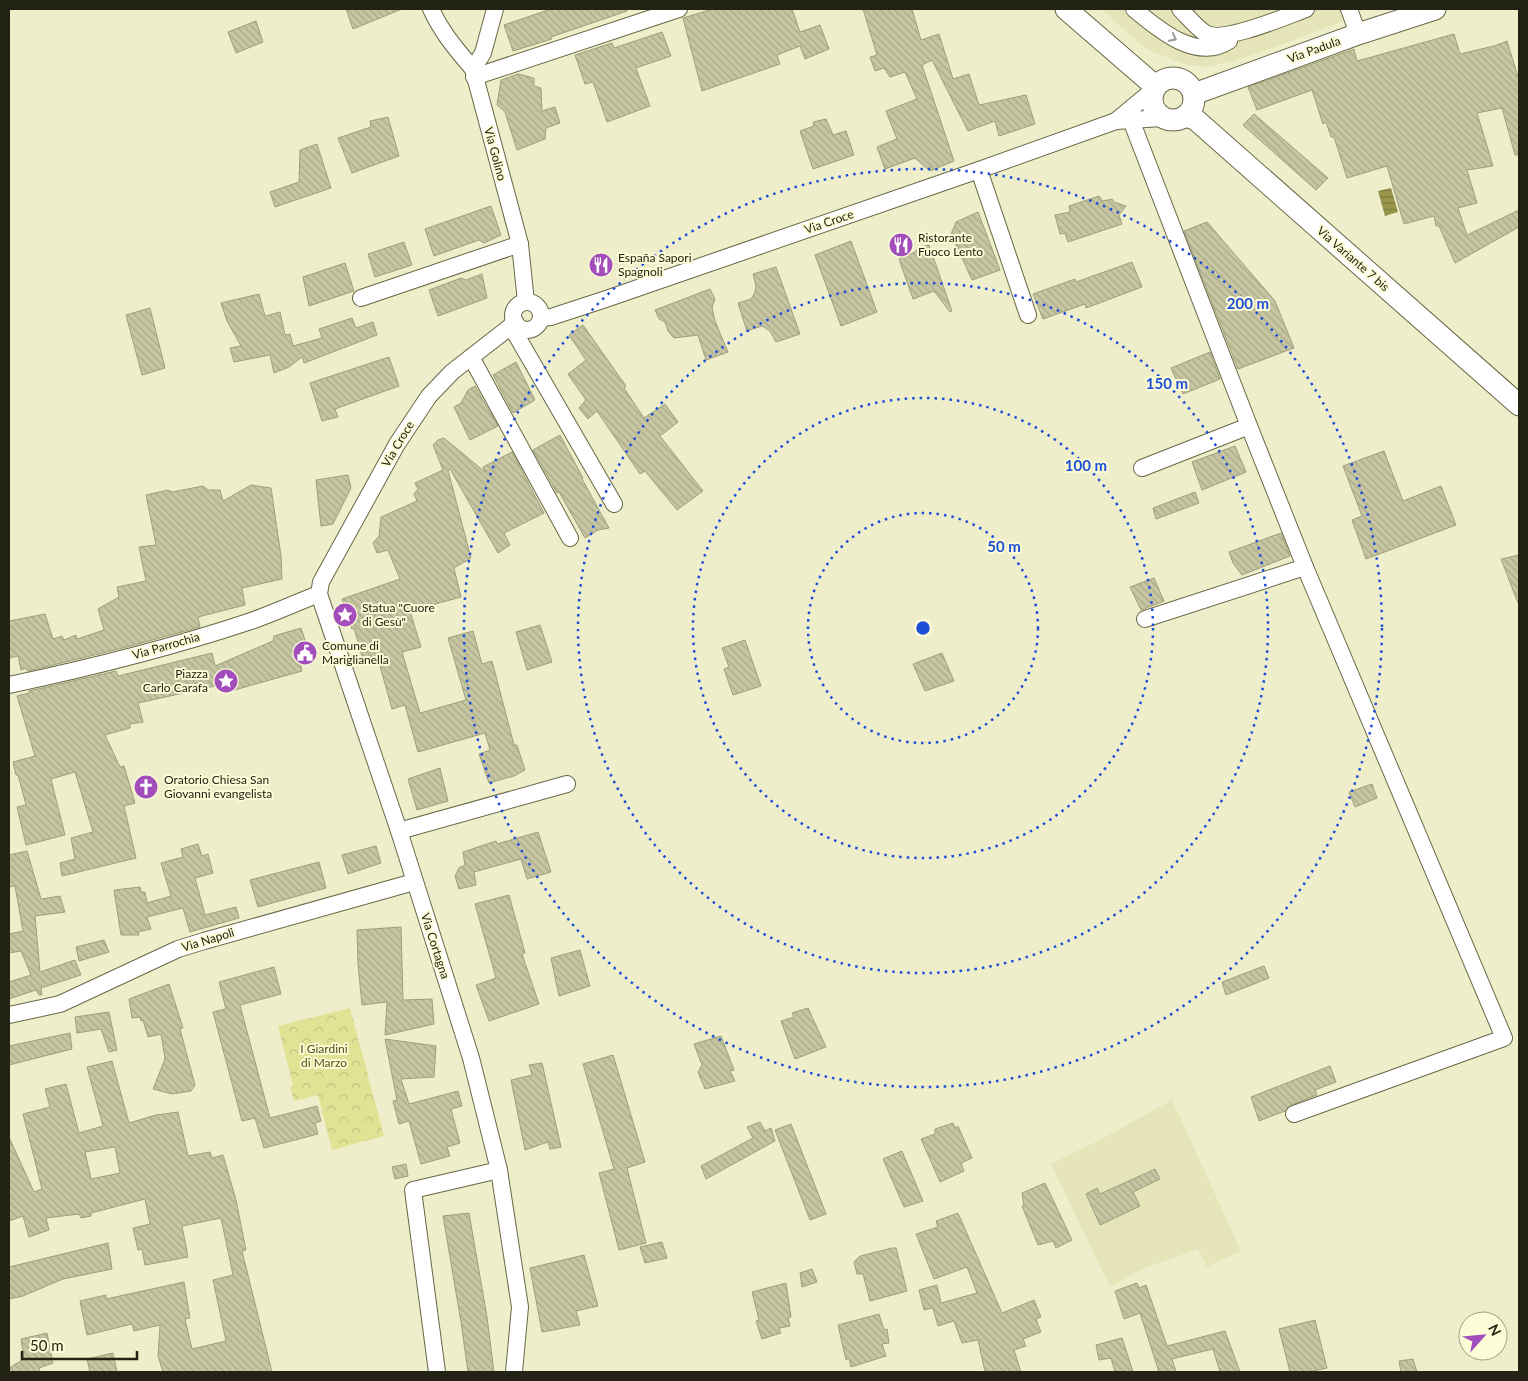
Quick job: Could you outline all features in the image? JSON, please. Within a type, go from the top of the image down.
[{"type":"main road","points":[[1066,9],[1154,89]]},
{"type":"main road","name":"Via Padula","points":[[1194,94],[1358,34],[1435,9]]},
{"type":"main road","points":[[1166,78],[1180,78],[1191,88],[1194,94],[1193,106],[1186,116],[1175,120],[1162,118],[1151,104],[1154,89],[1166,78]]},
{"type":"main road","name":"Via Variante 7 bis","points":[[1186,116],[1195,119],[1519,405]]},
{"type":"street","points":[[431,9],[445,35],[474,73]]},
{"type":"street","points":[[474,73],[483,53],[495,9]]},
{"type":"street","points":[[474,73],[679,9]]},
{"type":"street","points":[[1134,9],[1151,24],[1170,36],[1182,42],[1201,47],[1213,47],[1227,43],[1241,32]]},
{"type":"street","points":[[1180,9],[1206,34],[1214,37],[1241,32],[1306,9]]},
{"type":"street","points":[[1349,9],[1358,34]]},
{"type":"street","name":"Via Golino","points":[[474,73],[520,244],[526,302]]},
{"type":"street","name":"Via Croce","points":[[1123,120],[1154,89]]},
{"type":"street","name":"Via Croce","points":[[541,318],[551,317],[606,299],[1123,120],[1162,118]]},
{"type":"street","points":[[1123,120],[1305,567],[1504,1038],[1294,1114]]},
{"type":"street","points":[[979,170],[1028,314]]},
{"type":"street","points":[[362,298],[520,244]]},
{"type":"street","points":[[514,324],[530,329],[538,325],[541,318],[540,310],[537,306],[526,302],[521,304],[515,310],[514,324],[614,504]]},
{"type":"street","name":"Via Croce","points":[[319,594],[321,582],[327,571],[407,427],[428,396],[452,372],[514,324]]},
{"type":"street","points":[[471,357],[570,538]]},
{"type":"street","points":[[1142,468],[1249,426]]},
{"type":"street","points":[[1145,619],[1305,567]]},
{"type":"street","name":"Via Parrochia","points":[[9,685],[59,675],[160,648],[248,622],[319,594]]},
{"type":"street","name":"Via Cortagna","points":[[319,594],[400,832],[414,882],[471,1058],[499,1170],[520,1307],[514,1372]]},
{"type":"street","points":[[400,832],[567,784]]},
{"type":"street","name":"Via Napoli","points":[[9,1015],[60,1004],[178,949],[414,882]]},
{"type":"street","points":[[437,1372],[413,1190],[499,1170]]},
{"type":"shaded area","points":[[1101,9],[1358,9],[1359,15],[1273,48],[1207,67],[1188,65],[1144,47]]},
{"type":"shaded area","points":[[1391,188],[1398,212],[1385,216],[1378,191]]},
{"type":"shaded area","points":[[1172,1100],[1241,1251],[1207,1267],[1198,1249],[1142,1269],[1110,1287],[1051,1164],[1096,1142]]},
{"type":"green space","name":"I Giardini di Marzo","points":[[350,1008],[384,1136],[332,1150],[318,1095],[294,1101],[290,1087],[293,1085],[278,1026]]},
{"type":"building","points":[[346,9],[402,9],[353,29]]},
{"type":"building","points":[[551,9],[626,9],[627,11],[551,37],[552,39],[513,51],[504,25]]},
{"type":"building","points":[[713,9],[792,9],[800,32],[820,25],[829,49],[805,59],[800,46],[777,55],[780,64],[702,91],[683,18]]},
{"type":"building","points":[[863,9],[912,9],[921,40],[939,34],[953,79],[969,74],[979,105],[1026,95],[1035,124],[999,136],[995,121],[968,131],[932,60],[922,65],[954,161],[930,171],[915,158],[885,169],[877,147],[897,139],[886,111],[917,99],[905,72],[890,77],[884,68],[875,71],[870,57],[877,55]]},
{"type":"building","points":[[256,21],[263,42],[236,53],[228,32]]},
{"type":"building","points":[[662,32],[671,56],[636,68],[650,106],[607,122],[593,82],[585,84],[575,55],[612,43],[614,48]]},
{"type":"building","points":[[1454,34],[1460,54],[1507,41],[1519,80],[1519,155],[1515,155],[1502,108],[1477,113],[1493,166],[1467,170],[1477,203],[1458,208],[1467,235],[1519,210],[1519,227],[1455,263],[1439,226],[1436,226],[1434,216],[1404,224],[1387,166],[1347,178],[1334,137],[1331,137],[1326,122],[1323,124],[1312,90],[1257,110],[1248,87],[1354,49],[1357,61]]},
{"type":"building","points":[[518,74],[534,78],[534,86],[541,88],[542,111],[555,107],[560,123],[546,128],[545,139],[517,150],[505,112],[497,105],[501,80]]},
{"type":"building","points":[[1254,114],[1328,178],[1316,190],[1243,125]]},
{"type":"building","points":[[388,117],[399,156],[352,173],[338,138],[371,127],[370,121]]},
{"type":"building","points":[[826,119],[833,135],[846,131],[854,155],[813,169],[800,131],[814,126],[813,122]]},
{"type":"building","points":[[317,144],[331,188],[275,207],[270,192],[299,182],[300,150]]},
{"type":"building","points":[[1099,196],[1103,201],[1112,199],[1114,202],[1126,206],[1119,215],[1122,224],[1068,242],[1065,233],[1060,234],[1055,215],[1070,212],[1069,206]]},
{"type":"building","points":[[491,206],[501,235],[484,243],[479,240],[434,256],[425,229]]},
{"type":"building","points":[[978,212],[1000,270],[972,280],[951,234],[956,222]]},
{"type":"building","points":[[1207,222],[1275,301],[1294,348],[1238,369],[1184,231]]},
{"type":"building","points":[[851,241],[877,312],[841,326],[815,255]]},
{"type":"building","points":[[404,242],[412,265],[375,277],[368,254]]},
{"type":"building","points":[[929,245],[952,311],[950,312],[934,291],[913,299],[899,259],[915,252],[918,248]]},
{"type":"building","points":[[1132,262],[1142,287],[1086,308],[1085,304],[1043,319],[1033,294],[1075,279],[1076,282]]},
{"type":"building","points":[[345,263],[354,291],[309,306],[303,277]]},
{"type":"building","points":[[776,267],[800,334],[776,342],[770,331],[762,326],[747,331],[738,303],[751,299],[755,292],[756,286],[753,274]]},
{"type":"building","points":[[482,274],[487,298],[438,316],[429,290],[461,278],[466,280]]},
{"type":"building","points":[[710,289],[715,299],[712,308],[715,321],[728,352],[706,360],[698,335],[674,338],[668,331],[665,322],[659,319],[655,310]]},
{"type":"building","points":[[259,294],[265,316],[280,312],[285,335],[290,334],[293,346],[322,338],[319,329],[352,318],[356,328],[373,322],[377,335],[304,363],[302,357],[289,367],[274,373],[270,355],[234,362],[230,348],[241,346],[227,321],[221,303]]},
{"type":"building","points":[[150,308],[165,368],[142,375],[126,315]]},
{"type":"building","points":[[583,325],[626,386],[624,388],[644,418],[665,404],[678,422],[660,436],[703,491],[677,510],[645,471],[640,474],[597,411],[588,419],[579,408],[586,400],[568,374],[586,360],[569,335]]},
{"type":"building","points":[[1210,352],[1220,379],[1183,394],[1171,368]]},
{"type":"building","points":[[389,357],[399,386],[335,409],[338,417],[322,421],[310,383]]},
{"type":"building","points":[[516,362],[535,400],[513,413],[493,375]]},
{"type":"building","points":[[475,386],[498,426],[470,440],[454,407],[461,403],[468,390]]},
{"type":"building","points":[[560,435],[609,528],[598,530],[585,538],[533,450]]},
{"type":"building","points":[[444,438],[485,472],[483,467],[512,452],[544,513],[504,533],[510,545],[498,553],[450,469],[448,470],[471,558],[454,568],[461,597],[410,611],[421,647],[402,652],[420,713],[466,700],[448,638],[473,631],[482,664],[492,661],[514,745],[517,745],[525,770],[514,776],[489,783],[479,754],[490,750],[485,733],[418,752],[405,705],[392,709],[378,659],[364,663],[354,628],[352,629],[342,599],[400,579],[388,550],[377,553],[373,543],[379,536],[381,517],[417,501],[414,494],[418,489],[415,483],[443,470],[433,445],[438,440]]},
{"type":"building","points":[[1235,446],[1246,472],[1202,490],[1192,462]]},
{"type":"building","points":[[1384,451],[1403,501],[1441,486],[1456,525],[1366,559],[1352,520],[1362,516],[1343,466]]},
{"type":"building","points":[[348,475],[351,488],[333,524],[321,526],[316,480]]},
{"type":"building","points":[[251,485],[271,488],[281,556],[282,579],[242,588],[245,605],[198,617],[200,627],[27,671],[27,668],[21,670],[18,656],[9,658],[9,621],[45,614],[53,639],[62,636],[64,640],[76,635],[77,639],[104,630],[98,609],[119,597],[117,587],[146,581],[139,547],[156,545],[146,495],[168,490],[172,492],[203,486],[208,490],[220,490],[223,501]]},
{"type":"building","points":[[1195,492],[1199,503],[1156,519],[1153,508]]},
{"type":"building","points":[[1281,533],[1290,556],[1242,575],[1233,563],[1229,552]]},
{"type":"building","points":[[1519,555],[1519,603],[1518,603],[1501,559]]},
{"type":"building","points":[[1154,578],[1164,601],[1141,610],[1130,587]]},
{"type":"building","points":[[540,625],[552,662],[527,670],[516,632]]},
{"type":"building","points":[[301,628],[306,643],[296,647],[302,671],[231,691],[229,683],[138,703],[143,722],[130,724],[130,728],[105,735],[120,767],[124,766],[135,803],[124,806],[136,858],[62,876],[60,863],[75,859],[71,838],[93,832],[75,772],[51,779],[65,835],[26,845],[17,807],[26,805],[13,762],[35,756],[17,696],[29,693],[29,691],[116,671],[118,676],[212,653],[215,666],[273,641],[274,636]]},
{"type":"building","points":[[745,640],[761,686],[733,695],[724,669],[729,667],[722,648]]},
{"type":"building","points":[[942,653],[954,681],[925,691],[913,664]]},
{"type":"building","points":[[440,768],[448,801],[417,810],[408,779]]},
{"type":"building","points":[[1372,784],[1377,798],[1355,807],[1349,792]]},
{"type":"building","points":[[538,832],[551,872],[527,879],[521,859],[474,872],[476,885],[459,889],[455,876],[459,868],[465,865],[463,852],[496,841],[497,844]]},
{"type":"building","points":[[198,844],[202,856],[208,854],[213,873],[195,878],[205,915],[236,907],[239,918],[190,932],[183,908],[147,917],[151,929],[138,932],[139,935],[121,935],[114,890],[140,887],[141,892],[145,892],[147,903],[171,896],[161,863],[183,857],[181,849]]},
{"type":"building","points":[[376,846],[381,863],[348,874],[342,855]]},
{"type":"building","points":[[27,851],[41,899],[60,896],[65,912],[35,916],[40,972],[75,960],[81,975],[41,988],[42,995],[39,995],[36,990],[9,999],[9,982],[31,975],[21,951],[9,953],[9,934],[23,931],[15,886],[9,887],[9,855]]},
{"type":"building","points":[[319,862],[326,888],[258,907],[250,880]]},
{"type":"building","points":[[509,895],[525,953],[522,954],[539,1004],[489,1021],[476,985],[496,978],[475,904]]},
{"type":"building","points":[[401,927],[403,1000],[432,999],[434,1024],[385,1035],[387,1002],[362,1005],[357,930]]},
{"type":"building","points":[[104,940],[109,952],[79,961],[76,947]]},
{"type":"building","points":[[580,950],[590,986],[559,996],[551,958]]},
{"type":"building","points":[[1264,966],[1269,978],[1226,995],[1222,982]]},
{"type":"building","points":[[274,967],[281,994],[240,1005],[270,1118],[317,1106],[321,1121],[315,1123],[318,1134],[264,1148],[255,1118],[242,1121],[213,1012],[226,1009],[219,982]]},
{"type":"building","points":[[169,984],[183,1028],[180,1029],[195,1085],[191,1091],[172,1094],[153,1089],[165,1059],[161,1034],[148,1037],[143,1020],[141,1021],[140,1017],[132,1018],[129,999]]},
{"type":"building","points":[[808,1008],[826,1047],[795,1059],[781,1021],[794,1017],[792,1013]]},
{"type":"building","points":[[109,1012],[117,1050],[109,1052],[101,1029],[77,1033],[75,1017]]},
{"type":"building","points":[[70,1033],[72,1049],[9,1065],[9,1046]]},
{"type":"building","points":[[721,1036],[734,1070],[730,1071],[735,1081],[705,1089],[698,1072],[702,1065],[694,1044]]},
{"type":"building","points":[[385,1039],[436,1046],[434,1077],[401,1079],[409,1104],[458,1091],[462,1106],[451,1109],[460,1143],[447,1147],[450,1156],[421,1164],[409,1121],[399,1124],[393,1101],[397,1100]]},
{"type":"building","points":[[613,1055],[645,1162],[627,1168],[646,1243],[619,1250],[599,1173],[614,1169],[583,1064]]},
{"type":"building","points":[[112,1061],[129,1123],[156,1115],[178,1112],[188,1156],[210,1152],[212,1158],[223,1155],[236,1200],[246,1250],[242,1251],[272,1372],[163,1372],[158,1356],[160,1325],[134,1331],[132,1324],[87,1335],[80,1301],[106,1295],[106,1299],[184,1282],[190,1318],[185,1319],[192,1349],[226,1341],[213,1280],[233,1275],[221,1218],[182,1226],[188,1257],[145,1265],[142,1249],[138,1250],[133,1228],[150,1224],[145,1199],[91,1213],[91,1216],[81,1218],[79,1214],[46,1218],[49,1230],[29,1237],[23,1216],[9,1221],[9,1137],[34,1192],[42,1189],[23,1114],[50,1107],[45,1089],[66,1084],[79,1133],[103,1126],[87,1067]],"holes":[[[115,1147],[120,1173],[91,1179],[85,1152]]]},
{"type":"building","points":[[542,1063],[561,1147],[550,1149],[548,1142],[525,1150],[511,1080],[532,1075],[529,1065]]},
{"type":"building","points":[[1330,1066],[1336,1082],[1315,1090],[1317,1095],[1291,1105],[1285,1111],[1259,1121],[1251,1097]]},
{"type":"building","points":[[760,1122],[765,1131],[771,1128],[775,1141],[706,1179],[701,1166],[753,1138],[747,1127]]},
{"type":"building","points":[[953,1123],[955,1128],[958,1126],[972,1158],[961,1163],[964,1171],[940,1182],[921,1139],[935,1134],[935,1129]]},
{"type":"building","points":[[791,1124],[826,1214],[810,1220],[775,1130]]},
{"type":"building","points":[[902,1151],[923,1201],[904,1207],[883,1159]]},
{"type":"building","points":[[406,1164],[408,1176],[395,1179],[392,1167]]},
{"type":"building","points":[[1155,1169],[1160,1179],[1133,1192],[1140,1206],[1100,1225],[1086,1194],[1097,1188],[1100,1194]]},
{"type":"building","points":[[1045,1183],[1072,1240],[1056,1248],[1053,1241],[1038,1245],[1022,1206],[1024,1206],[1022,1193]]},
{"type":"building","points":[[469,1213],[487,1317],[494,1372],[468,1372],[443,1216]]},
{"type":"building","points":[[958,1213],[1002,1313],[1034,1300],[1041,1317],[1036,1319],[1041,1332],[1023,1339],[1026,1346],[1014,1350],[1021,1372],[985,1372],[978,1340],[962,1343],[954,1321],[938,1326],[933,1308],[924,1310],[919,1290],[937,1285],[941,1303],[977,1293],[967,1267],[934,1279],[916,1234],[938,1227],[936,1221]]},
{"type":"building","points":[[662,1242],[667,1258],[645,1263],[640,1247]]},
{"type":"building","points":[[108,1243],[112,1269],[63,1279],[23,1296],[9,1299],[9,1267]]},
{"type":"building","points":[[896,1248],[907,1291],[870,1301],[863,1274],[857,1274],[854,1262],[860,1256]]},
{"type":"building","points":[[584,1255],[598,1306],[576,1311],[580,1325],[542,1332],[530,1268]]},
{"type":"building","points":[[812,1269],[817,1282],[802,1287],[800,1273]]},
{"type":"building","points":[[786,1283],[791,1317],[788,1318],[790,1326],[779,1328],[781,1333],[762,1339],[756,1321],[759,1320],[752,1292]]},
{"type":"building","points":[[1137,1283],[1139,1288],[1146,1285],[1167,1346],[1225,1331],[1240,1372],[1220,1372],[1213,1349],[1172,1359],[1176,1372],[1159,1372],[1140,1313],[1124,1319],[1115,1291]]},
{"type":"building","points":[[879,1314],[884,1330],[887,1329],[889,1343],[882,1344],[886,1356],[851,1367],[849,1358],[846,1360],[838,1325]]},
{"type":"building","points":[[1315,1320],[1327,1368],[1308,1372],[1290,1372],[1279,1329]]},
{"type":"building","points":[[47,1333],[53,1363],[39,1368],[40,1372],[9,1372],[9,1368],[24,1359],[21,1339]]},
{"type":"building","points":[[1122,1338],[1133,1372],[1115,1372],[1111,1358],[1099,1360],[1096,1345]]},
{"type":"building","points":[[113,1353],[117,1372],[90,1372],[87,1359]]},
{"type":"building","points":[[1413,1359],[1417,1372],[1401,1372],[1399,1361]]},
{"type":"place","name":"Ristorante Fuoco Lento","points":[[901,245]]},
{"type":"place","name":"España Sapori Spagnoli","points":[[601,265]]},
{"type":"place","name":"Statua \"Cuore di Gesù\"","points":[[345,615]]},
{"type":"place","name":"Comune di Mariglianella","points":[[305,653]]},
{"type":"place","name":"Piazza Carlo Carafa","points":[[226,681]]},
{"type":"place","name":"Oratorio Chiesa San Giovanni evangelista","points":[[146,787]]}]
